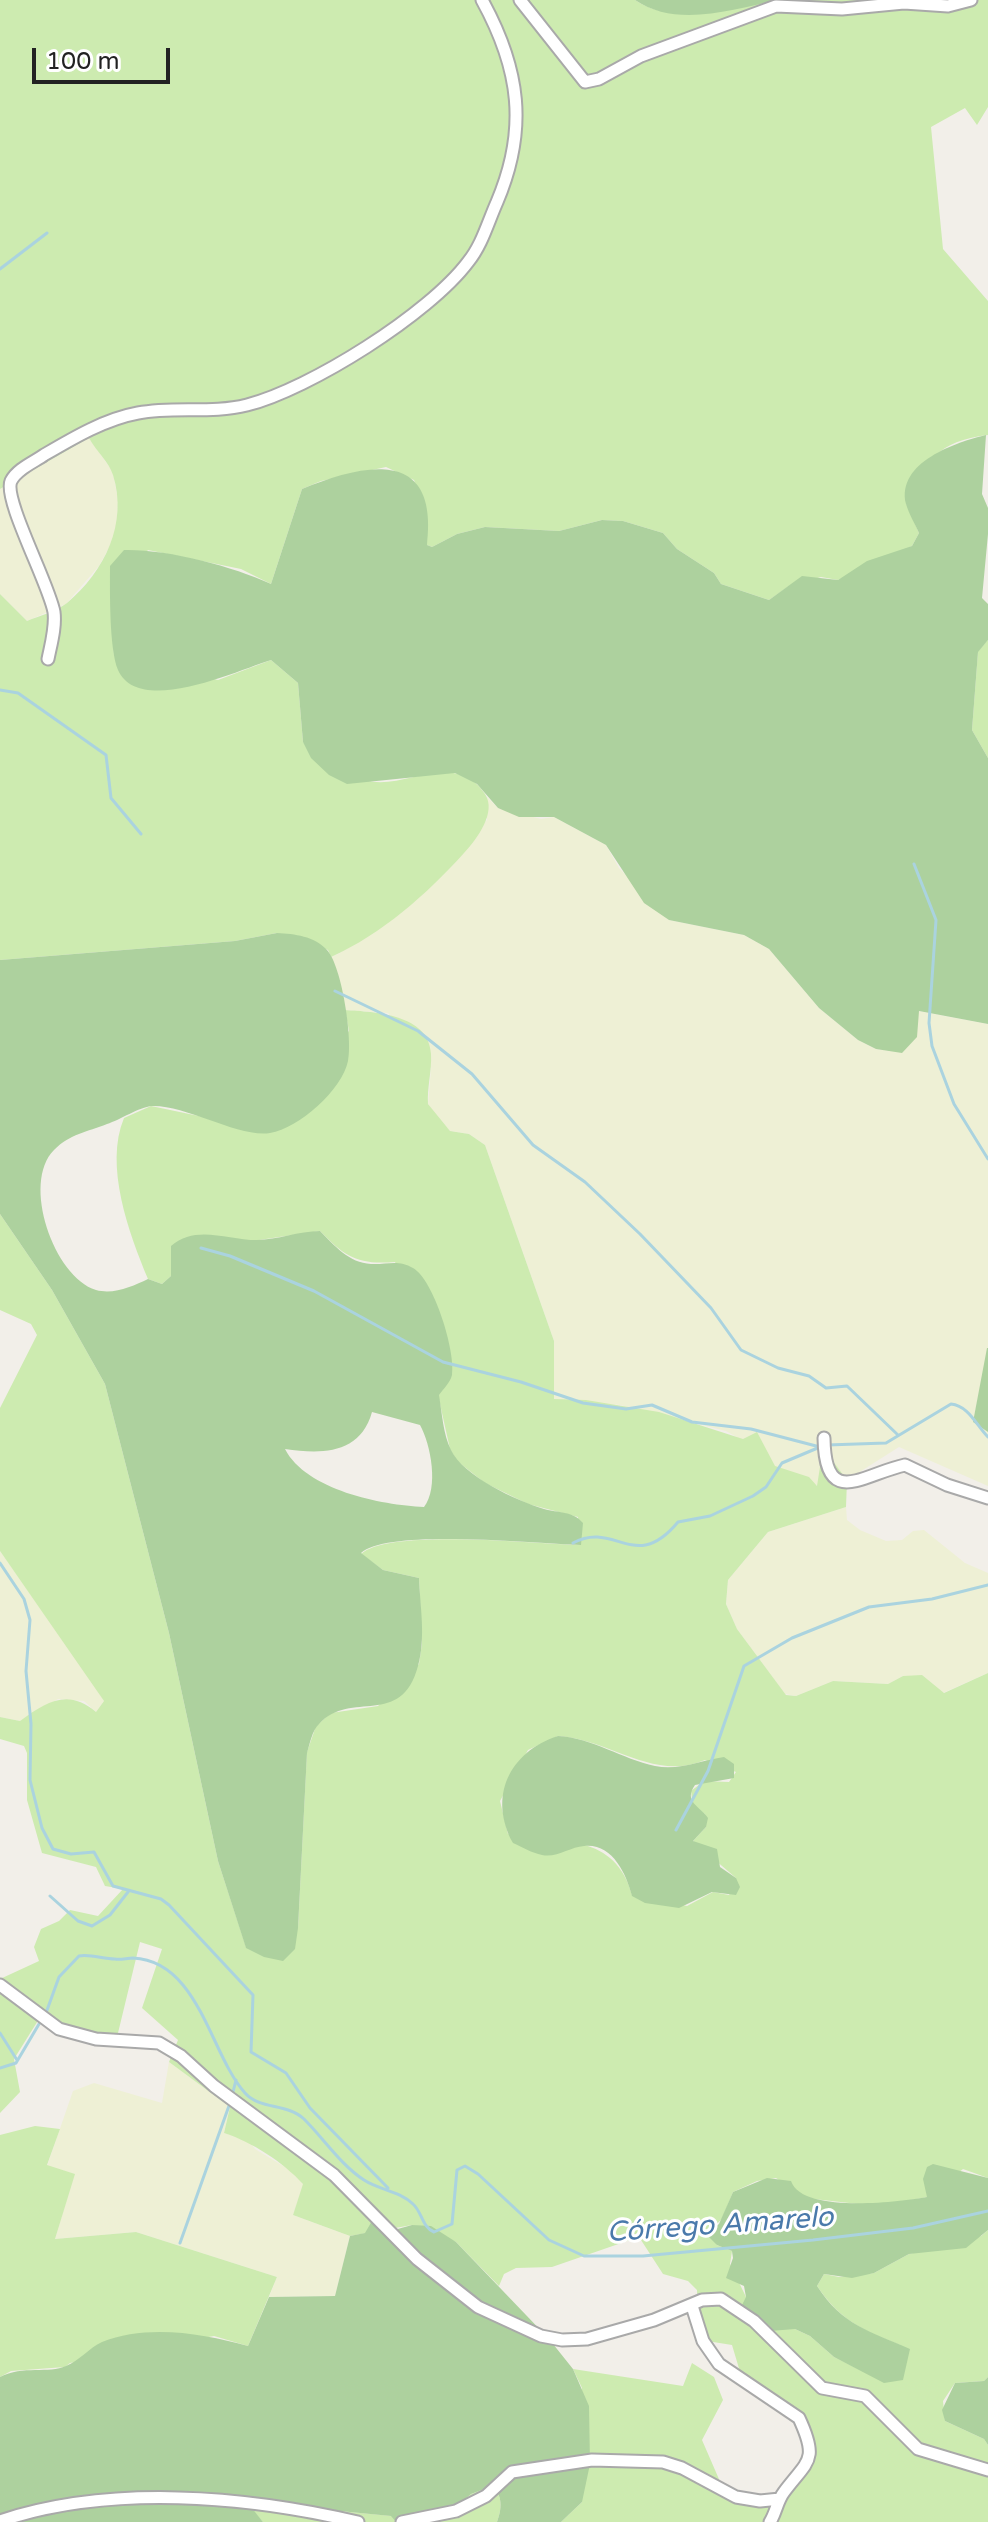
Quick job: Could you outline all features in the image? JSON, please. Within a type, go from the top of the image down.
[{"type":"street","points":[[48,659],[53,608],[27,535],[13,509],[10,487],[17,473],[74,438],[118,419],[158,411],[221,409],[273,396],[371,344],[416,313],[452,283],[471,259],[511,164],[519,110],[507,54],[482,0]]},
{"type":"street","points":[[520,0],[585,82],[599,79],[641,56],[776,6],[842,9],[904,3],[948,6],[971,0]]},
{"type":"street","points":[[824,1438],[824,1464],[831,1476],[843,1482],[857,1484],[905,1465],[947,1485],[988,1498]]},
{"type":"street","points":[[0,1985],[67,2032],[96,2039],[159,2043],[181,2056],[214,2086],[334,2175],[417,2259],[478,2307],[541,2336],[587,2339],[711,2298],[732,2304],[822,2388],[865,2396],[918,2449],[988,2470]]},
{"type":"street","points":[[692,2306],[703,2341],[719,2364],[799,2418],[810,2450],[807,2466],[780,2499],[770,2522]]},
{"type":"street","points":[[402,2522],[456,2511],[486,2496],[512,2472],[592,2460],[663,2462],[682,2468],[736,2497],[760,2501],[780,2499]]},
{"type":"street","points":[[0,2521],[64,2502],[188,2498],[245,2501],[358,2522]]},
{"type":"green space","points":[[0,0],[635,0],[651,8],[687,13],[778,0],[988,0],[988,107],[977,125],[965,108],[931,127],[943,249],[988,301],[988,435],[945,448],[920,476],[906,503],[919,533],[912,546],[838,580],[821,577],[789,586],[769,600],[721,584],[714,573],[677,549],[663,533],[623,521],[602,520],[559,531],[485,527],[457,534],[432,547],[427,545],[426,511],[414,480],[386,467],[321,481],[302,489],[271,584],[241,569],[148,550],[111,594],[114,656],[218,680],[271,660],[298,683],[303,742],[365,780],[380,782],[428,774],[459,774],[473,781],[485,794],[489,809],[487,817],[469,847],[419,898],[386,925],[331,957],[328,950],[277,933],[235,941],[0,960],[0,594],[27,621],[67,603],[92,576],[110,545],[115,528],[117,493],[109,466],[89,438],[0,489]]},
{"type":"green space","points":[[635,0],[777,0],[723,12],[686,15],[651,8]]},
{"type":"green space","points":[[986,435],[982,494],[988,508],[988,534],[982,598],[988,604],[988,640],[978,652],[972,730],[988,758],[988,1024],[919,1011],[917,1037],[902,1053],[876,1049],[858,1040],[819,1008],[769,949],[744,935],[669,920],[644,903],[606,845],[554,817],[519,817],[498,808],[477,784],[455,773],[347,784],[329,775],[311,758],[303,742],[298,683],[271,660],[190,686],[146,690],[129,683],[118,670],[115,660],[110,566],[124,550],[160,552],[199,560],[271,584],[302,489],[350,473],[372,469],[393,470],[409,477],[421,491],[428,513],[427,545],[432,547],[457,534],[485,527],[559,531],[602,520],[623,521],[663,533],[677,549],[714,573],[721,584],[769,600],[802,576],[838,580],[867,561],[912,546],[919,533],[906,504],[905,489],[910,476],[931,456]]},
{"type":"green space","points":[[89,438],[113,472],[118,500],[117,533],[99,566],[66,604],[27,621],[0,594],[0,489]]},
{"type":"green space","points":[[988,640],[988,758],[972,730],[978,651]]},
{"type":"green space","points":[[487,797],[498,808],[541,819],[554,817],[606,845],[619,868],[669,920],[744,935],[769,949],[819,1008],[858,1040],[876,1049],[902,1052],[918,1011],[988,1024],[988,1348],[973,1422],[988,1432],[988,1486],[899,1447],[847,1480],[823,1449],[818,1486],[775,1467],[768,1455],[726,1431],[620,1405],[554,1399],[554,1341],[485,1145],[469,1134],[450,1131],[438,1119],[428,1104],[431,1068],[388,1013],[345,1010],[331,957],[340,953],[487,820]]},
{"type":"green space","points":[[284,933],[310,939],[327,950],[342,987],[348,1021],[349,1051],[344,1072],[328,1095],[306,1116],[270,1133],[243,1131],[181,1110],[152,1106],[66,1140],[54,1150],[45,1165],[41,1184],[47,1228],[56,1249],[81,1282],[103,1291],[123,1289],[148,1279],[162,1284],[171,1276],[171,1246],[181,1239],[201,1234],[257,1240],[320,1231],[342,1252],[363,1263],[402,1264],[413,1268],[421,1275],[436,1301],[451,1350],[452,1375],[439,1395],[446,1437],[457,1460],[506,1494],[544,1509],[570,1514],[583,1523],[581,1545],[431,1539],[376,1545],[361,1553],[383,1570],[419,1578],[422,1633],[418,1666],[410,1685],[400,1697],[388,1703],[332,1714],[319,1724],[313,1734],[307,1753],[298,1928],[295,1949],[283,1961],[264,1957],[246,1948],[218,1861],[169,1633],[105,1384],[52,1290],[0,1214],[0,960],[235,941]],"holes":[[[372,1412],[420,1425],[432,1466],[431,1489],[424,1507],[387,1503],[346,1493],[310,1475],[295,1463],[285,1449],[325,1451],[349,1444],[366,1426]]]},
{"type":"green space","points":[[345,1010],[371,1012],[411,1023],[428,1041],[431,1060],[428,1104],[450,1131],[469,1134],[485,1145],[554,1341],[554,1399],[586,1400],[659,1412],[743,1439],[757,1432],[775,1466],[809,1477],[817,1486],[823,1448],[847,1480],[846,1507],[768,1532],[728,1580],[726,1604],[737,1629],[786,1695],[796,1696],[833,1681],[888,1684],[903,1676],[922,1675],[944,1693],[988,1673],[988,2178],[963,2169],[928,2197],[876,2206],[805,2198],[776,2178],[757,2181],[733,2192],[722,2219],[711,2229],[717,2245],[732,2251],[730,2264],[746,2297],[783,2329],[795,2329],[810,2336],[834,2357],[871,2375],[900,2345],[863,2329],[835,2308],[817,2286],[824,2274],[839,2277],[874,2273],[909,2254],[981,2236],[988,2230],[988,2377],[984,2381],[955,2383],[943,2401],[945,2421],[984,2439],[988,2445],[988,2522],[561,2522],[582,2502],[582,2388],[573,2369],[683,2386],[692,2363],[714,2377],[723,2400],[702,2440],[725,2493],[775,2494],[807,2456],[792,2416],[744,2385],[732,2345],[707,2341],[698,2319],[697,2290],[688,2281],[663,2274],[641,2240],[630,2240],[552,2267],[516,2268],[504,2274],[499,2286],[456,2242],[412,2225],[350,2236],[293,2215],[303,2184],[266,2154],[224,2133],[230,2107],[169,2062],[178,2040],[142,2008],[162,1949],[140,1942],[118,2033],[76,2037],[39,2019],[14,2059],[20,2092],[0,2113],[0,1979],[39,1961],[34,1947],[41,1929],[59,1921],[70,1910],[98,1916],[123,1889],[105,1886],[96,1867],[42,1853],[27,1800],[27,1753],[24,1746],[0,1739],[0,1717],[20,1721],[48,1703],[67,1699],[96,1712],[104,1701],[0,1551],[0,1408],[37,1335],[31,1324],[0,1310],[0,1214],[52,1290],[105,1384],[169,1633],[218,1861],[246,1947],[298,1928],[307,1752],[316,1726],[331,1713],[378,1706],[419,1664],[422,1644],[419,1578],[383,1570],[361,1554],[377,1546],[431,1539],[580,1545],[578,1517],[528,1504],[485,1483],[457,1461],[450,1449],[438,1395],[443,1388],[395,1262],[371,1262],[353,1257],[320,1231],[259,1240],[171,1246],[171,1276],[162,1284],[148,1279],[121,1199],[117,1157],[124,1118],[151,1106],[218,1120],[246,1131],[349,1031]],"holes":[[[558,1736],[577,1739],[650,1763],[668,1766],[705,1760],[736,1772],[729,1782],[704,1781],[691,1791],[693,1807],[705,1814],[706,1827],[693,1841],[736,1878],[729,1895],[713,1892],[687,1906],[632,1895],[624,1875],[600,1851],[566,1841],[508,1834],[500,1801],[528,1750]]]},
{"type":"green space","points":[[988,1348],[988,1432],[973,1422]]},
{"type":"green space","points":[[846,1507],[847,1520],[860,1530],[886,1541],[902,1540],[913,1531],[924,1530],[965,1563],[988,1573],[988,1673],[943,1693],[903,1676],[888,1684],[833,1681],[796,1696],[785,1694],[737,1629],[726,1604],[728,1580],[768,1532]]},
{"type":"green space","points":[[0,1551],[95,1685],[104,1701],[96,1712],[84,1701],[58,1699],[20,1721],[0,1717]]},
{"type":"green space","points":[[558,1736],[583,1741],[655,1766],[682,1766],[724,1757],[734,1764],[734,1778],[695,1785],[691,1796],[708,1818],[706,1827],[693,1841],[717,1849],[720,1867],[736,1878],[740,1887],[736,1895],[712,1892],[679,1908],[645,1903],[632,1896],[622,1869],[602,1849],[584,1846],[548,1856],[513,1843],[503,1809],[503,1793],[508,1778],[527,1753]]},
{"type":"green space","points":[[169,2062],[230,2107],[224,2133],[249,2140],[255,2149],[290,2170],[304,2185],[293,2215],[350,2236],[335,2296],[269,2297],[277,2277],[136,2232],[55,2239],[74,2174],[47,2166],[73,2091],[94,2083],[162,2103]]},
{"type":"green space","points":[[35,2126],[60,2129],[47,2165],[75,2174],[55,2239],[136,2232],[277,2277],[248,2346],[214,2336],[70,2363],[65,2367],[11,2371],[0,2377],[0,2135]]},
{"type":"green space","points":[[933,2164],[988,2178],[988,2230],[966,2248],[909,2254],[874,2273],[852,2278],[824,2274],[817,2286],[847,2319],[910,2349],[903,2380],[884,2383],[834,2357],[810,2336],[795,2329],[770,2331],[741,2307],[746,2297],[744,2286],[726,2278],[733,2258],[732,2251],[717,2245],[706,2234],[719,2224],[733,2192],[767,2178],[791,2181],[799,2191],[831,2202],[875,2203],[914,2199],[927,2197],[923,2179],[927,2167]]},
{"type":"green space","points":[[372,2221],[387,2232],[412,2225],[431,2226],[456,2242],[549,2339],[573,2369],[589,2406],[590,2464],[582,2502],[561,2522],[497,2522],[500,2502],[492,2486],[471,2494],[439,2522],[396,2522],[391,2516],[247,2502],[263,2522],[0,2522],[0,2377],[18,2371],[59,2368],[71,2364],[102,2342],[137,2333],[194,2334],[248,2346],[269,2297],[335,2296],[350,2236],[365,2233]]},
{"type":"green space","points":[[988,2377],[988,2445],[984,2439],[945,2421],[942,2410],[955,2383],[984,2381]]},
{"type":"green space","points":[[492,2486],[500,2502],[497,2522],[439,2522],[471,2494]]},
{"type":"green space","points":[[245,2502],[392,2516],[396,2522],[263,2522]]},
{"type":"waterway","points":[[0,269],[47,233]]},
{"type":"waterway","points":[[0,690],[18,693],[106,755],[111,798],[141,834]]},
{"type":"waterway","points":[[914,864],[936,920],[929,1023],[932,1046],[954,1104],[988,1159]]},
{"type":"waterway","points":[[335,991],[418,1031],[472,1074],[533,1145],[585,1182],[640,1234],[711,1308],[741,1350],[778,1368],[809,1376],[826,1388],[847,1386],[898,1435]]},
{"type":"waterway","points":[[201,1248],[230,1256],[314,1291],[443,1362],[521,1382],[583,1403],[626,1409],[652,1405],[692,1422],[751,1429],[820,1447]]},
{"type":"waterway","points":[[827,1445],[886,1443],[951,1404],[963,1408],[988,1437]]},
{"type":"waterway","points":[[573,1543],[601,1537],[637,1545],[649,1544],[663,1537],[678,1522],[710,1516],[753,1496],[766,1487],[782,1463],[820,1447]]},
{"type":"waterway","points":[[0,1563],[24,1599],[30,1620],[26,1671],[31,1724],[30,1780],[42,1828],[53,1849],[71,1854],[94,1852],[113,1886],[161,1899],[169,1905],[253,1995],[251,2052],[286,2073],[310,2108],[388,2188]]},
{"type":"waterway","points":[[676,1830],[708,1771],[744,1666],[792,1638],[869,1607],[932,1599],[988,1585]]},
{"type":"waterway","points":[[50,1896],[78,1921],[92,1926],[110,1915],[128,1892]]},
{"type":"waterway","name":"Córrego Amarelo","points":[[46,2013],[59,1977],[79,1956],[133,1958],[155,1963],[173,1975],[188,1992],[245,2093],[258,2102],[290,2111],[304,2119],[356,2174],[413,2204],[427,2227],[434,2232],[452,2224],[457,2170],[465,2166],[478,2174],[549,2240],[584,2256],[643,2256],[813,2240],[913,2228],[988,2211]]},
{"type":"waterway","name":"Córrego Amarelo","points":[[0,2068],[16,2063],[42,2019]]},
{"type":"waterway","points":[[0,2033],[17,2060]]},
{"type":"waterway","points":[[232,2096],[236,2080]]},
{"type":"waterway","points":[[180,2243],[230,2103]]}]
